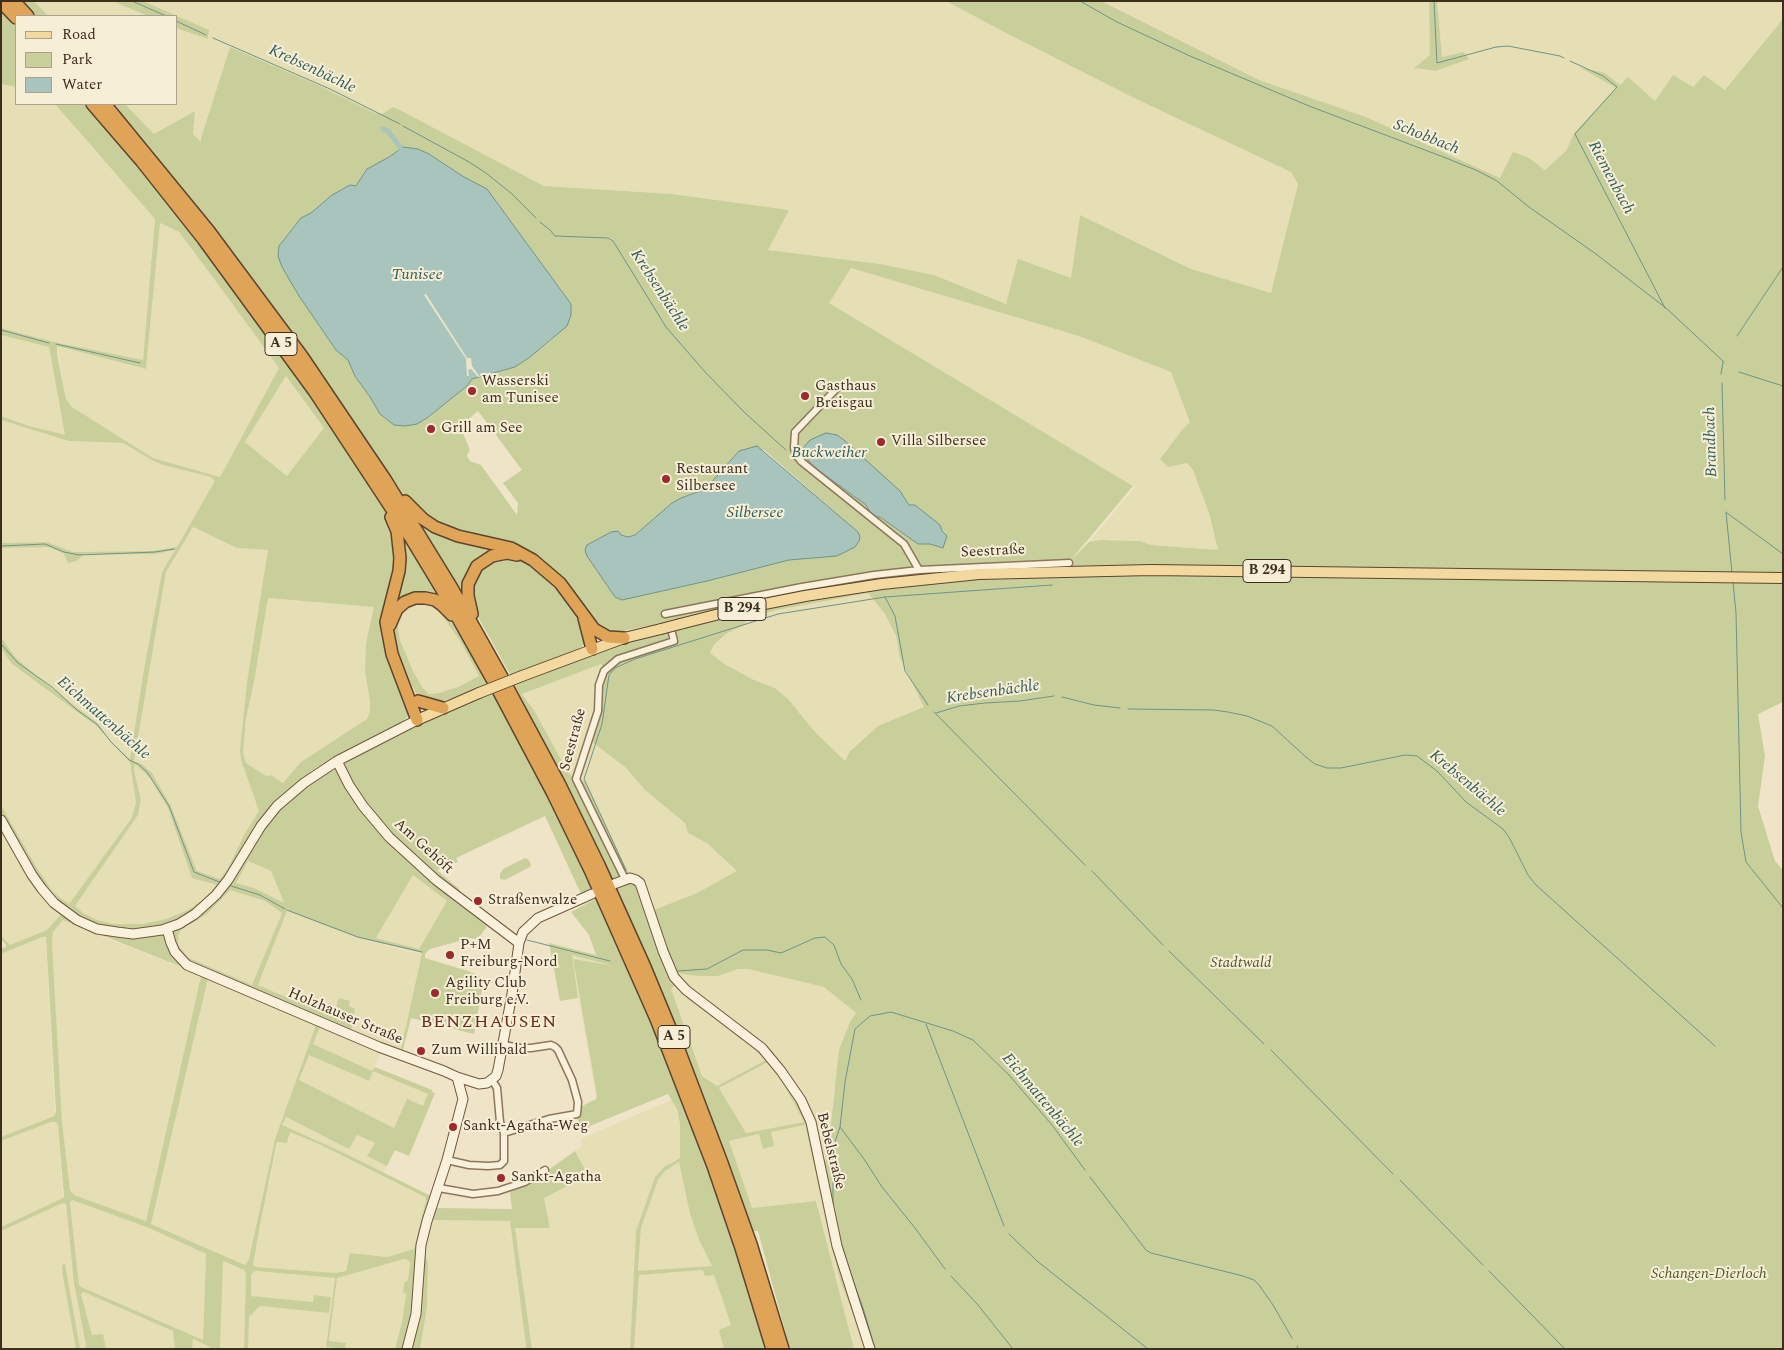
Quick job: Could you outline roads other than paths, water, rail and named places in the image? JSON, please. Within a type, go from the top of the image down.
[{"type":"highway","points":[[14,1],[27,15]]},
{"type":"highway","points":[[1,2],[15,17]]},
{"type":"highway","name":"A 5","points":[[93,105],[170,197],[247,297],[314,391],[384,496],[442,590],[471,630]]},
{"type":"highway","name":"A 5","points":[[106,105],[178,191],[267,308],[385,479],[498,679]]},
{"type":"highway","name":"A 5","points":[[385,479],[418,514],[435,527],[458,536],[511,548],[526,557]]},
{"type":"highway","points":[[384,496],[397,530],[400,550],[399,571],[387,614],[388,634],[392,654],[404,682],[408,698],[421,718]]},
{"type":"highway","points":[[471,630],[468,602],[470,579],[477,566],[486,559],[500,554],[508,554],[526,557],[552,575],[570,595],[594,630],[608,637],[624,638]]},
{"type":"highway","name":"A 5","points":[[388,634],[391,620],[397,609],[405,602],[418,598],[430,598],[440,603],[471,630]]},
{"type":"highway","points":[[584,617],[596,648]]},
{"type":"highway","points":[[594,630],[596,648]]},
{"type":"highway","points":[[404,682],[418,701],[421,718]]},
{"type":"highway","name":"A 5","points":[[772,1349],[742,1248],[714,1166],[656,1019],[587,862],[504,690],[555,776],[592,851],[645,967],[673,1034],[751,1244],[783,1349]]},
{"type":"highway","points":[[418,701],[443,708]]},
{"type":"main road","name":"B 294","points":[[421,718],[522,676],[624,638],[740,609],[805,596],[882,584],[979,574],[1151,570],[1783,578]]},
{"type":"street","points":[[838,387],[795,432],[794,448],[796,455],[802,462],[904,544],[919,570]]},
{"type":"street","name":"Seestraße","points":[[665,614],[874,575],[919,570],[1069,562]]},
{"type":"street","name":"Seestraße","points":[[625,879],[576,779],[598,710],[599,685],[604,671],[618,659],[674,641],[672,633]]},
{"type":"street","points":[[1,820],[42,889],[54,903],[77,920],[97,929],[133,934],[168,928],[195,914],[226,884],[261,826],[277,806],[313,776],[337,761],[421,718]]},
{"type":"street","name":"Am Gehöft","points":[[337,761],[354,792],[389,837],[436,880],[510,936],[520,939]]},
{"type":"street","points":[[614,884],[625,879]]},
{"type":"street","name":"Bebelstraße","points":[[625,879],[636,880],[643,888],[663,951],[674,978],[686,990],[755,1042],[771,1057],[807,1112],[819,1154],[837,1246],[870,1349]]},
{"type":"street","points":[[457,1077],[479,1084],[487,1083],[496,1076],[504,1045],[520,939],[527,926],[538,918],[592,894]]},
{"type":"street","name":"Holzhauser Straße","points":[[168,928],[175,952],[187,965],[379,1047],[457,1077]]},
{"type":"street","points":[[504,1045],[520,1048],[551,1045],[558,1050],[572,1080],[578,1102],[577,1114],[549,1119],[504,1133]]},
{"type":"street","points":[[457,1077],[464,1099]]},
{"type":"street","points":[[448,1160],[480,1166],[500,1165],[504,1161],[504,1133],[500,1122],[497,1088],[492,1080]]},
{"type":"street","points":[[407,1349],[416,1314],[421,1245],[448,1160],[464,1099],[470,1090],[479,1084]]},
{"type":"street","points":[[438,1188],[474,1194],[498,1191],[525,1182],[545,1170]]},
{"type":"water","name":"Tunisee","points":[[403,147],[418,149],[429,154],[464,177],[487,189],[571,304],[571,315],[567,326],[530,357],[515,367],[472,379],[467,386],[427,418],[417,424],[405,426],[394,425],[380,414],[355,376],[348,360],[336,350],[299,296],[282,267],[278,256],[279,246],[301,218],[311,213],[332,195],[350,185],[356,186],[367,169]]},
{"type":"water","name":"Buckweiher","points":[[826,433],[837,435],[845,441],[900,491],[909,505],[915,505],[940,525],[942,531],[947,536],[943,548],[930,544],[918,544],[870,512],[866,505],[814,467],[803,454],[804,447],[810,440]]},
{"type":"water","name":"Silbersee","points":[[757,446],[858,532],[860,537],[855,547],[837,556],[789,560],[622,600],[615,597],[587,556],[585,550],[587,545],[611,532],[618,531],[621,535],[628,537],[635,535],[672,503],[709,485],[739,451]]},
{"type":"waterway","points":[[132,1],[164,15]]},
{"type":"waterway","name":"Schobbach","points":[[1080,1],[1117,22],[1190,56],[1309,106],[1478,171],[1497,181],[1529,207],[1596,254],[1666,308],[1724,362]]},
{"type":"waterway","name":"Riemenbach","points":[[1434,1],[1437,63],[1496,47],[1508,46],[1564,58]]},
{"type":"waterway","points":[[178,22],[206,35]]},
{"type":"waterway","name":"Krebsenbächle","points":[[213,38],[330,89],[400,124]]},
{"type":"waterway","name":"Riemenbach","points":[[1570,61],[1603,76],[1617,87],[1575,134],[1665,308]]},
{"type":"waterway","name":"Krebsenbächle","points":[[403,126],[486,173],[512,194],[536,218]]},
{"type":"waterway","points":[[383,129],[388,131],[401,148]]},
{"type":"waterway","name":"Krebsenbächle","points":[[540,222],[555,236],[608,238],[613,241],[666,327],[706,373],[745,413],[786,450]]},
{"type":"waterway","points":[[1737,336],[1783,267]]},
{"type":"waterway","points":[[1,330],[49,343]]},
{"type":"waterway","points":[[56,344],[140,363]]},
{"type":"waterway","name":"Brandbach","points":[[1721,374],[1723,362]]},
{"type":"waterway","name":"Schobbach","points":[[1739,372],[1783,386]]},
{"type":"waterway","name":"Brandbach","points":[[1722,383],[1725,500]]},
{"type":"waterway","points":[[1726,512],[1732,573]]},
{"type":"waterway","name":"Brandbach","points":[[1727,513],[1783,554]]},
{"type":"waterway","points":[[1,546],[45,544],[64,552],[79,555],[155,552],[174,549]]},
{"type":"waterway","points":[[1733,582],[1736,613],[1741,832],[1746,862],[1783,908]]},
{"type":"waterway","points":[[626,870],[584,779],[602,724],[609,675],[615,668],[635,659],[778,614],[885,597],[1052,585]]},
{"type":"waterway","points":[[885,597],[895,616],[905,671],[928,705]]},
{"type":"waterway","name":"Eichmattenbächle","points":[[1,644],[18,663],[52,687],[77,710],[97,724],[129,760],[138,764],[147,772],[169,806],[194,872],[222,883]]},
{"type":"waterway","name":"Krebsenbächle","points":[[936,713],[959,706],[1054,696]]},
{"type":"waterway","name":"Krebsenbächle","points":[[1062,697],[1094,705],[1120,708]]},
{"type":"waterway","name":"Krebsenbächle","points":[[1128,709],[1213,710],[1247,716],[1272,726],[1307,758],[1315,764],[1327,768],[1341,768],[1405,755],[1417,756],[1437,771],[1466,802],[1503,829],[1528,875],[1536,885],[1715,1046]]},
{"type":"waterway","points":[[934,712],[1085,865]]},
{"type":"waterway","points":[[1092,871],[1163,945]]},
{"type":"waterway","name":"Eichmattenbächle","points":[[228,885],[260,895],[285,909]]},
{"type":"waterway","name":"Eichmattenbächle","points":[[287,910],[358,937],[422,952]]},
{"type":"waterway","name":"Eichmattenbächle","points":[[678,971],[707,969],[743,950],[767,950],[781,953],[815,938],[825,937],[834,945],[841,964],[852,979],[861,1000]]},
{"type":"waterway","name":"Eichmattenbächle","points":[[527,940],[610,961]]},
{"type":"waterway","points":[[1169,951],[1264,1044]]},
{"type":"waterway","points":[[945,1269],[882,1187],[840,1127],[845,1082],[855,1029],[870,1016],[891,1012],[953,1031],[973,1040],[1009,1075],[1052,1125],[1085,1170]]},
{"type":"waterway","points":[[926,1024],[1004,1226]]},
{"type":"waterway","points":[[1271,1050],[1393,1174]]},
{"type":"waterway","points":[[835,1214],[833,1206],[833,1161],[835,1142],[840,1127]]},
{"type":"waterway","name":"Eichmattenbächle","points":[[1090,1177],[1146,1250],[1151,1253],[1254,1280],[1273,1305],[1292,1338]]},
{"type":"waterway","points":[[1400,1180],[1483,1265]]},
{"type":"waterway","points":[[1009,1234],[1037,1261],[1148,1349]]},
{"type":"waterway","points":[[840,1238],[842,1248]]},
{"type":"waterway","points":[[844,1255],[875,1349]]},
{"type":"waterway","points":[[1489,1271],[1565,1349]]},
{"type":"waterway","points":[[951,1276],[978,1305],[1013,1349]]},
{"type":"place","name":"Wasserski am Tunisee","points":[[472,391]]},
{"type":"place","name":"Gasthaus Breisgau","points":[[805,396]]},
{"type":"place","name":"Grill am See","points":[[431,429]]},
{"type":"place","name":"Villa Silbersee","points":[[881,442]]},
{"type":"place","name":"Restaurant Silbersee","points":[[666,479]]},
{"type":"place","name":"Straßenwalze","points":[[478,901]]},
{"type":"place","name":"P+M Freiburg-Nord","points":[[450,955]]},
{"type":"place","name":"Agility Club Freiburg e.V.","points":[[435,993]]},
{"type":"place","name":"Zum Willibald","points":[[421,1051]]},
{"type":"place","name":"Sankt-Agatha-Weg","points":[[453,1127]]},
{"type":"place","name":"Sankt-Agatha","points":[[501,1178]]},
{"type":"district","name":"BENZHAUSEN","points":[[489,1023]]},
{"type":"park label","name":"Stadtwald","points":[[1241,964]]},
{"type":"park label","name":"Schangen-Dierloch","points":[[1709,1275]]}]
